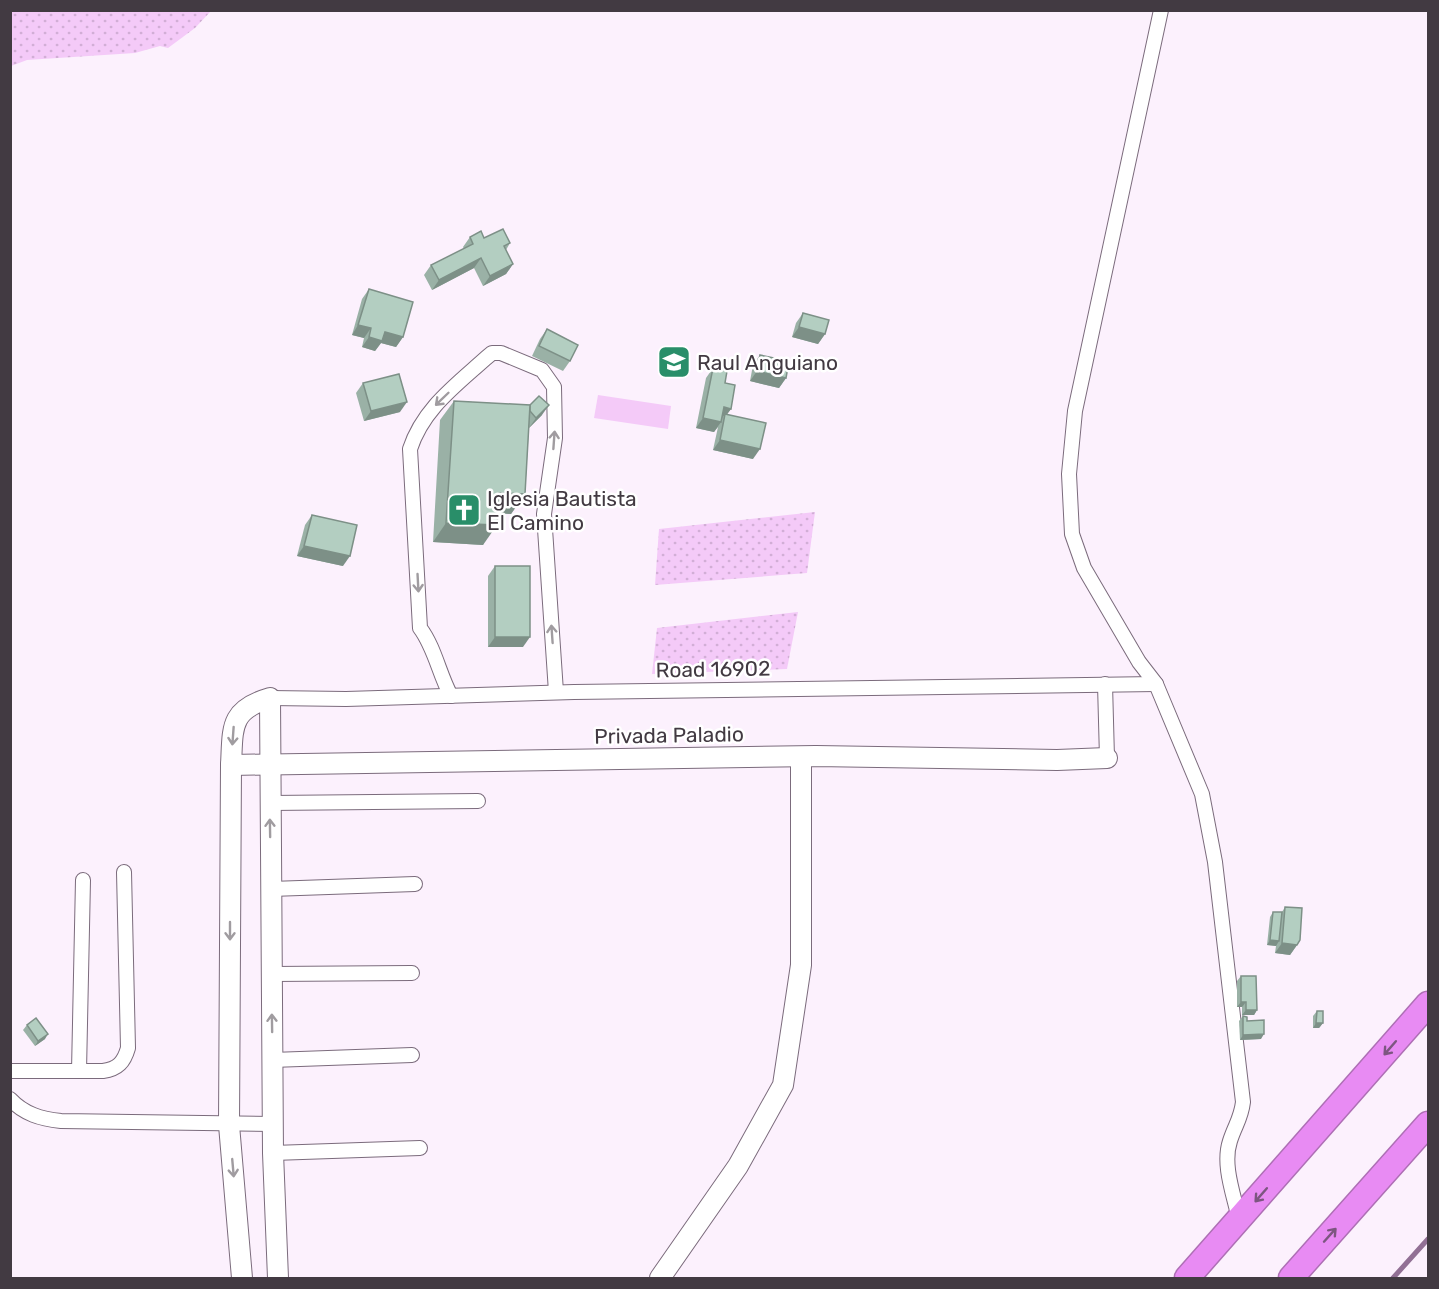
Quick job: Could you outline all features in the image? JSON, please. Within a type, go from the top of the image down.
[{"type":"highway","points":[[1188,1278],[1428,1004]]},
{"type":"highway","points":[[1291,1278],[1428,1124]]},
{"type":"street","points":[[1161,10],[1082,376],[1071,442],[1069,474],[1072,534],[1084,568],[1139,662],[1156,684],[1202,794],[1215,862],[1243,1101],[1241,1119],[1230,1141],[1227,1161],[1239,1219]]},
{"type":"street","points":[[451,696],[440,676],[430,642],[420,628],[410,449],[418,426],[428,413],[492,353],[501,353],[542,370],[554,387],[555,438],[544,514],[556,692]]},
{"type":"street","points":[[1105,684],[1107,758]]},
{"type":"street","name":"Road 16902","points":[[270,698],[1156,684]]},
{"type":"street","points":[[242,1278],[229,1125],[231,765],[234,722],[249,706],[270,698],[273,1153],[278,1278]]},
{"type":"street","points":[[660,1278],[738,1166],[783,1085],[801,965],[801,757]]},
{"type":"street","name":"Privada Paladio","points":[[231,765],[801,757],[1057,760],[1107,758]]},
{"type":"street","points":[[270,803],[478,801]]},
{"type":"street","points":[[10,1071],[111,1070],[122,1062],[128,1048],[124,872]]},
{"type":"street","points":[[79,1071],[83,880]]},
{"type":"street","points":[[271,889],[415,884]]},
{"type":"street","points":[[272,974],[412,973]]},
{"type":"street","points":[[272,1060],[412,1055]]},
{"type":"street","points":[[10,1099],[26,1112],[50,1120],[273,1124]]},
{"type":"street","points":[[273,1153],[420,1148]]},
{"type":"shaded area","points":[[11,10],[211,11],[195,28],[168,48],[160,46],[135,53],[27,60],[11,66]]},
{"type":"shaded area","points":[[598,395],[671,406],[668,429],[594,418]]},
{"type":"shaded area","points":[[815,512],[807,573],[655,585],[659,529]]},
{"type":"shaded area","points":[[798,612],[787,669],[652,674],[657,628]]},
{"type":"building","points":[[503,229],[510,243],[504,246],[513,264],[490,276],[481,258],[439,280],[431,265],[473,244],[470,237],[481,231],[484,238]]},
{"type":"building","points":[[369,289],[413,302],[403,337],[385,332],[382,341],[369,337],[371,328],[358,325]]},
{"type":"building","points":[[803,313],[829,320],[825,334],[799,327]]},
{"type":"building","points":[[547,329],[578,345],[570,361],[539,346]]},
{"type":"building","points":[[760,355],[789,361],[786,378],[757,371]]},
{"type":"building","points":[[713,368],[727,371],[725,383],[735,385],[731,409],[724,407],[721,422],[703,418]]},
{"type":"building","points":[[399,374],[407,402],[371,411],[363,383]]},
{"type":"building","points":[[539,396],[549,405],[536,418],[530,411],[530,405]]},
{"type":"building","points":[[454,401],[530,405],[525,494],[499,493],[497,525],[446,523]]},
{"type":"building","points":[[725,414],[766,423],[760,449],[720,440]]},
{"type":"building","points":[[312,515],[357,525],[350,556],[304,546]]},
{"type":"building","points":[[495,566],[530,566],[530,637],[495,637]]},
{"type":"building","points":[[1285,907],[1302,908],[1300,940],[1297,945],[1282,943]]},
{"type":"building","points":[[1273,912],[1282,912],[1279,941],[1270,940]]},
{"type":"building","points":[[1241,976],[1256,976],[1257,1010],[1246,1010],[1246,1002],[1241,1002]]},
{"type":"building","points":[[1317,1011],[1323,1011],[1323,1023],[1316,1023]]},
{"type":"building","points":[[1243,1016],[1247,1017],[1247,1021],[1264,1020],[1264,1034],[1243,1035]]},
{"type":"building","points":[[36,1018],[48,1034],[38,1041],[27,1025]]},
{"type":"waterway","points":[[1393,1278],[1428,1239]]},
{"type":"place","name":"Raul Anguiano","points":[[674,362]]},
{"type":"place","name":"Iglesia Bautista El Camino","points":[[464,510]]}]
